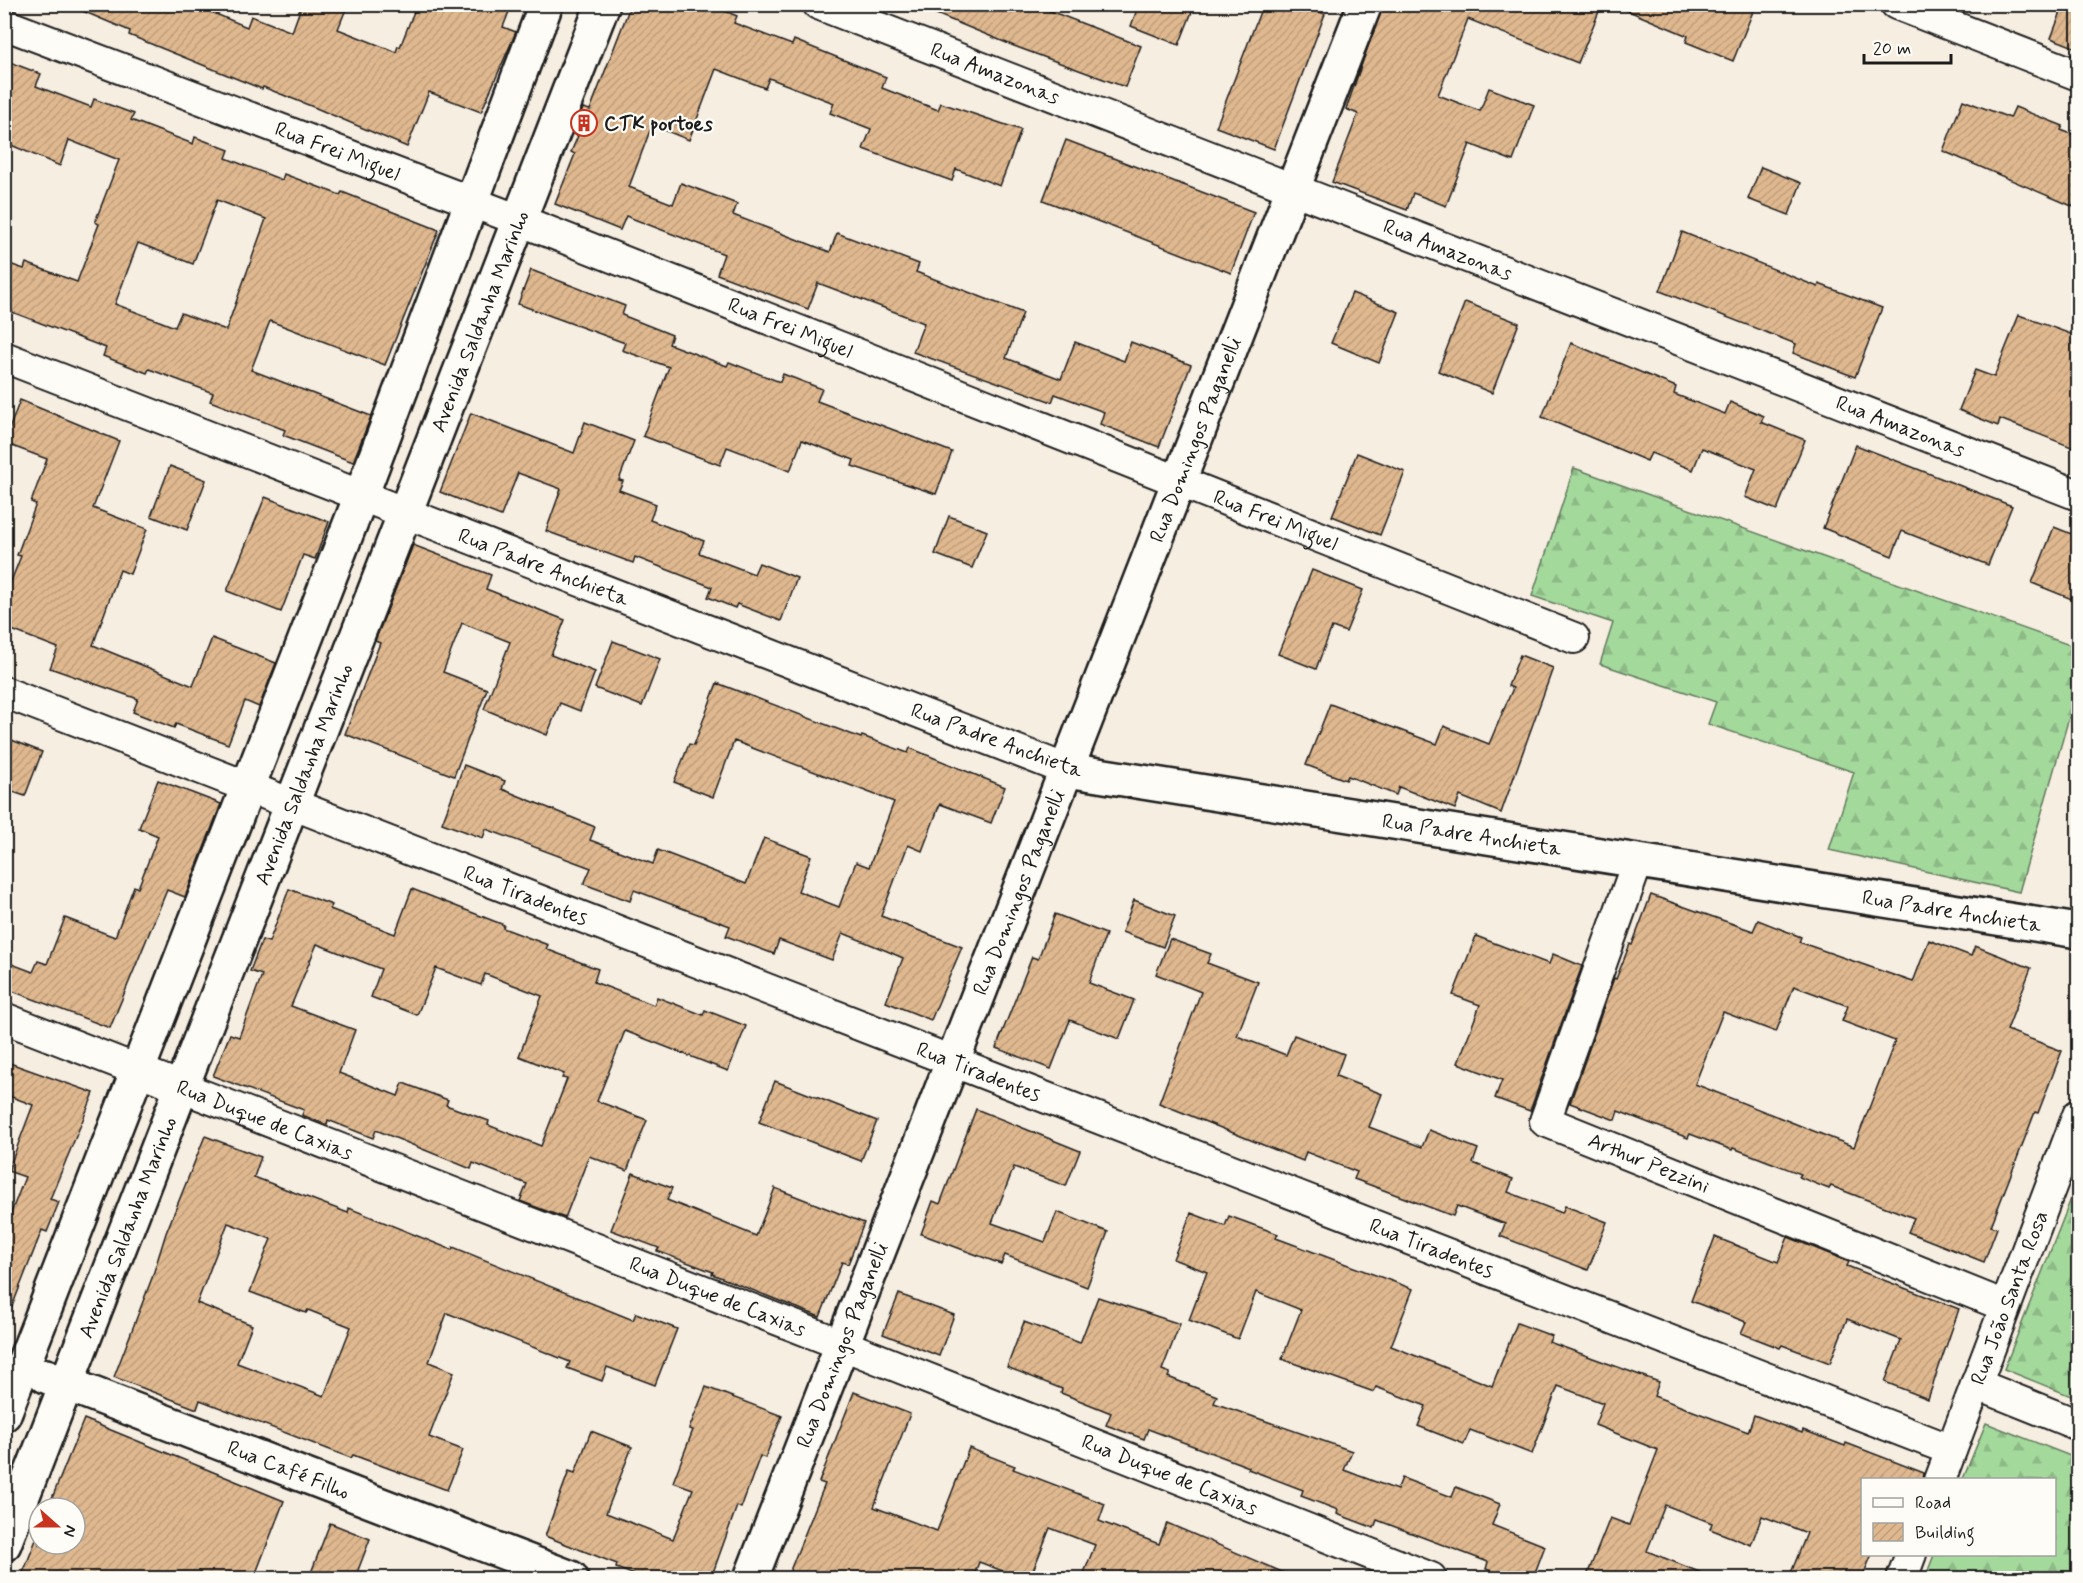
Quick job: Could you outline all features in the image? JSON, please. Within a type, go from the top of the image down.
[{"type":"street","points":[[4,1413],[14,1363],[137,1069],[248,787],[361,496],[546,4]]},
{"type":"street","name":"Avenida Saldanha Marinho","points":[[4,1544],[603,4]]},
{"type":"street","name":"Rua Amazonas","points":[[818,4],[2079,495]]},
{"type":"street","name":"Rua Domingos Paganelli","points":[[751,1578],[1365,4]]},
{"type":"street","points":[[1896,4],[2079,75]]},
{"type":"street","name":"Rua Frei Miguel","points":[[4,24],[519,220],[1574,638]]},
{"type":"street","name":"Rua Padre Anchieta","points":[[4,357],[1067,770],[2079,931]]},
{"type":"street","name":"Rua Tiradentes","points":[[4,693],[1951,1450]]},
{"type":"street","name":"Arthur Pezzini","points":[[1637,862],[1545,1120],[2006,1306]]},
{"type":"street","name":"Rua Duque de Caxias","points":[[4,1018],[843,1345],[1431,1578]]},
{"type":"street","name":"Rua João Santa Rosa","points":[[1940,1478],[2079,1115]]},
{"type":"street","name":"Rua Café Filho","points":[[14,1363],[571,1578]]},
{"type":"street","points":[[1976,1384],[2079,1425]]},
{"type":"street","points":[[1902,1578],[1910,1556]]},
{"type":"green space","points":[[1574,468],[2078,648],[2078,686],[2019,892],[1829,850],[1854,772],[1708,724],[1716,702],[1600,664],[1613,623],[1532,596]]},
{"type":"green space","points":[[2078,1181],[2078,1399],[2004,1369]]},
{"type":"green space","points":[[1986,1423],[2078,1459],[2078,1578],[1925,1578],[1934,1556],[2056,1556],[2056,1478],[1963,1478]]},
{"type":"building","points":[[66,4],[192,4],[247,27],[251,16],[292,32],[302,4],[348,4],[338,29],[396,52],[417,4],[512,4],[503,27],[516,32],[481,112],[429,92],[407,147],[316,108],[263,87],[262,89],[129,35],[130,31]]},
{"type":"building","points":[[631,4],[708,4],[737,16],[734,23],[792,45],[794,40],[886,77],[882,88],[938,110],[941,103],[1021,130],[1000,186],[956,169],[952,181],[863,149],[871,129],[830,113],[834,103],[769,78],[765,88],[716,69],[689,140],[652,125],[629,187],[673,204],[681,183],[737,204],[733,215],[830,252],[837,233],[919,264],[916,272],[1023,313],[1006,358],[1061,379],[1075,342],[1124,361],[1131,342],[1191,365],[1159,447],[1100,424],[1104,412],[1055,394],[1052,402],[913,352],[924,323],[818,283],[808,309],[717,274],[724,254],[626,216],[620,230],[555,204],[575,154],[571,152],[578,136],[573,134],[583,108],[590,110]]},
{"type":"building","points":[[912,4],[1032,4],[1141,46],[1125,87],[1014,46]]},
{"type":"building","points":[[1139,4],[1195,4],[1179,45],[1131,26]]},
{"type":"building","points":[[1263,4],[1320,4],[1317,11],[1325,14],[1274,149],[1216,127]]},
{"type":"building","points":[[1383,4],[1602,4],[1578,63],[1468,19],[1438,95],[1480,111],[1489,88],[1534,105],[1513,161],[1470,144],[1446,206],[1413,193],[1407,210],[1332,182],[1358,114],[1346,109]]},
{"type":"building","points":[[1612,4],[1756,4],[1733,61],[1686,42],[1688,36]]},
{"type":"building","points":[[2064,4],[2079,4],[2079,49],[2051,38]]},
{"type":"building","points":[[4,60],[41,74],[36,86],[91,107],[94,99],[134,114],[131,120],[193,144],[195,137],[229,150],[226,158],[282,180],[284,174],[340,195],[342,192],[439,230],[385,365],[270,321],[251,370],[371,416],[353,462],[283,435],[285,430],[210,401],[213,393],[149,369],[147,373],[103,356],[106,348],[4,309],[4,262],[24,269],[26,263],[77,282],[99,224],[95,222],[119,160],[69,140],[60,166],[4,142]],"holes":[[[217,200],[266,219],[226,330],[181,313],[175,327],[115,304],[138,243],[193,264]]]},
{"type":"building","points":[[1963,100],[2010,118],[2015,107],[2063,126],[2061,130],[2079,137],[2079,209],[1943,151]]},
{"type":"building","points":[[1066,140],[1254,212],[1231,273],[1043,200]]},
{"type":"building","points":[[1761,167],[1801,183],[1789,215],[1748,199]]},
{"type":"building","points":[[1682,232],[1818,287],[1819,284],[1882,308],[1855,377],[1793,353],[1796,344],[1660,291]]},
{"type":"building","points":[[531,270],[625,306],[622,315],[672,335],[669,344],[727,366],[729,362],[780,382],[783,374],[822,389],[817,401],[952,452],[936,494],[852,466],[854,460],[802,440],[790,471],[727,447],[720,465],[643,436],[669,367],[622,350],[625,343],[518,304]]},
{"type":"building","points":[[1352,293],[1399,312],[1379,363],[1331,343]]},
{"type":"building","points":[[1465,302],[1519,323],[1492,393],[1438,371]]},
{"type":"building","points":[[2019,315],[2079,337],[2079,450],[2000,419],[1998,426],[1959,410],[1975,370],[1994,377]]},
{"type":"building","points":[[1571,343],[1676,387],[1674,394],[1725,414],[1730,402],[1764,416],[1761,422],[1805,440],[1777,510],[1745,497],[1756,469],[1702,448],[1693,470],[1651,453],[1647,461],[1542,417]]},
{"type":"building","points":[[20,400],[119,441],[93,508],[147,529],[130,574],[120,570],[93,645],[193,686],[212,638],[276,663],[259,707],[245,701],[228,744],[176,724],[174,728],[133,712],[138,699],[50,668],[58,648],[4,627],[4,599],[21,556],[17,555],[36,504],[31,502],[47,459],[4,443]]},
{"type":"building","points":[[471,413],[574,453],[585,422],[634,441],[619,480],[623,481],[619,490],[656,504],[650,520],[704,541],[699,553],[754,574],[759,563],[797,578],[781,621],[737,604],[735,608],[708,597],[712,587],[635,557],[633,563],[546,531],[561,489],[518,473],[501,516],[440,492]]},
{"type":"building","points":[[1856,445],[2012,506],[1988,565],[1902,531],[1892,556],[1823,528]]},
{"type":"building","points":[[1357,453],[1405,472],[1380,535],[1332,516]]},
{"type":"building","points":[[170,466],[206,480],[187,530],[151,516]]},
{"type":"building","points":[[265,497],[329,522],[315,559],[303,555],[281,612],[227,591]]},
{"type":"building","points":[[949,516],[987,531],[972,568],[935,554]]},
{"type":"building","points":[[2054,527],[2079,537],[2079,602],[2032,583]]},
{"type":"building","points":[[413,545],[491,575],[486,589],[565,620],[551,655],[595,672],[580,711],[560,703],[547,735],[484,709],[510,642],[462,623],[443,672],[487,689],[454,776],[345,734],[380,643],[375,641]]},
{"type":"building","points":[[1312,570],[1363,590],[1346,632],[1332,627],[1316,669],[1278,654]]},
{"type":"building","points":[[613,641],[660,659],[642,706],[595,688]]},
{"type":"building","points":[[1520,655],[1553,668],[1501,813],[1460,796],[1455,809],[1399,787],[1396,795],[1348,776],[1346,780],[1306,765],[1330,704],[1437,744],[1444,726],[1489,744],[1513,688],[1508,686]]},
{"type":"building","points":[[717,683],[861,738],[862,736],[908,753],[910,748],[1005,787],[991,823],[940,804],[922,851],[908,845],[881,916],[962,947],[931,1020],[886,1002],[903,958],[843,933],[832,960],[779,940],[774,954],[726,936],[730,926],[634,890],[630,901],[584,884],[591,868],[486,829],[483,838],[442,823],[464,765],[505,781],[502,789],[595,827],[590,840],[653,864],[658,850],[746,884],[764,838],[811,856],[798,891],[839,907],[856,862],[869,867],[894,802],[734,741],[713,797],[674,782],[689,744],[694,745]]},
{"type":"building","points":[[4,737],[42,752],[25,796],[4,789]]},
{"type":"building","points":[[158,780],[221,804],[185,897],[167,890],[110,1028],[4,988],[4,961],[33,972],[38,961],[47,964],[65,918],[115,937],[134,886],[138,888],[158,836],[139,828]]},
{"type":"building","points":[[289,889],[332,905],[330,909],[395,934],[412,889],[504,925],[503,928],[548,945],[546,949],[598,969],[594,982],[654,1005],[657,997],[703,1015],[705,1010],[746,1026],[728,1071],[625,1031],[597,1101],[647,1120],[627,1171],[589,1156],[565,1218],[520,1201],[527,1184],[473,1163],[471,1169],[376,1130],[373,1138],[328,1120],[327,1125],[302,1115],[304,1110],[213,1076],[230,1034],[239,1037],[262,975],[250,971],[262,940],[269,942]],"holes":[[[317,944],[381,969],[371,997],[417,1015],[436,968],[481,985],[485,974],[542,996],[519,1056],[564,1074],[562,1078],[567,1079],[541,1146],[488,1125],[489,1121],[446,1105],[448,1100],[403,1083],[398,1096],[339,1073],[355,1030],[291,1006]]]},
{"type":"building","points":[[1651,895],[1753,931],[1758,920],[1801,937],[1799,942],[1913,982],[1929,940],[1971,956],[1975,946],[2031,968],[2007,1030],[2062,1051],[2038,1113],[2035,1112],[1991,1226],[1997,1228],[1984,1262],[1908,1232],[1914,1218],[1831,1186],[1829,1189],[1799,1177],[1801,1174],[1690,1134],[1688,1138],[1618,1111],[1615,1120],[1570,1103],[1614,978],[1616,979],[1630,944],[1632,945]],"holes":[[[1794,986],[1848,1006],[1842,1021],[1895,1041],[1854,1147],[1695,1084],[1723,1012],[1776,1032]]]},
{"type":"building","points":[[1134,900],[1175,916],[1163,947],[1122,932]]},
{"type":"building","points":[[1055,914],[1106,934],[1089,983],[1134,1000],[1119,1039],[1070,1020],[1051,1069],[996,1048],[1032,957],[1038,959]]},
{"type":"building","points":[[1476,936],[1549,964],[1553,954],[1582,966],[1530,1111],[1495,1098],[1502,1080],[1458,1063],[1480,1005],[1453,995]]},
{"type":"building","points":[[1170,939],[1211,954],[1207,963],[1258,982],[1237,1036],[1286,1055],[1294,1035],[1344,1054],[1336,1076],[1382,1094],[1369,1127],[1422,1147],[1429,1130],[1478,1149],[1473,1163],[1513,1179],[1508,1192],[1562,1213],[1565,1206],[1607,1222],[1588,1270],[1500,1236],[1505,1224],[1457,1206],[1453,1216],[1354,1179],[1357,1172],[1306,1152],[1303,1161],[1159,1103],[1201,992],[1156,974]]},
{"type":"building","points":[[4,1061],[94,1093],[50,1199],[59,1202],[47,1232],[42,1230],[6,1322],[4,1231],[25,1177],[8,1171],[33,1105],[4,1094]]},
{"type":"building","points":[[775,1081],[877,1121],[861,1161],[759,1122]]},
{"type":"building","points":[[976,1109],[1080,1151],[1066,1186],[1014,1167],[992,1223],[1045,1242],[1057,1212],[1108,1232],[1087,1287],[1005,1255],[1001,1264],[921,1234],[933,1201],[940,1204]]},
{"type":"building","points":[[205,1136],[261,1157],[254,1177],[348,1213],[349,1208],[452,1250],[453,1247],[633,1320],[636,1313],[677,1329],[655,1385],[607,1367],[602,1381],[567,1368],[570,1362],[447,1313],[429,1362],[454,1372],[429,1437],[463,1450],[447,1490],[353,1455],[351,1458],[200,1400],[197,1409],[114,1377],[152,1278],[166,1233]],"holes":[[[228,1223],[271,1239],[250,1292],[306,1313],[308,1310],[351,1327],[324,1396],[237,1363],[252,1325],[197,1303]]]},
{"type":"building","points":[[633,1173],[672,1188],[667,1200],[756,1236],[775,1188],[864,1223],[848,1264],[842,1262],[820,1317],[657,1251],[659,1248],[611,1230]]},
{"type":"building","points":[[1191,1213],[1225,1226],[1229,1216],[1278,1234],[1276,1238],[1413,1289],[1391,1346],[1492,1386],[1517,1323],[1552,1336],[1549,1342],[1659,1382],[1654,1396],[1748,1432],[1754,1415],[1802,1433],[1803,1430],[1845,1446],[1846,1443],[1924,1473],[1923,1478],[1861,1478],[1861,1556],[1871,1556],[1862,1578],[1789,1578],[1807,1533],[1762,1516],[1751,1545],[1710,1529],[1712,1523],[1665,1505],[1647,1551],[1714,1578],[1586,1578],[1610,1518],[1629,1525],[1658,1450],[1595,1425],[1603,1403],[1558,1386],[1532,1454],[1470,1430],[1464,1444],[1418,1426],[1426,1406],[1376,1387],[1374,1392],[1282,1359],[1301,1310],[1256,1292],[1238,1339],[1189,1320],[1207,1272],[1173,1259]]},
{"type":"building","points":[[1715,1237],[1778,1262],[1788,1237],[1849,1262],[1847,1266],[1959,1309],[1928,1399],[1885,1382],[1901,1340],[1847,1319],[1830,1363],[1741,1333],[1746,1322],[1691,1301]]},
{"type":"building","points":[[899,1294],[954,1315],[939,1356],[883,1334]]},
{"type":"building","points":[[1098,1297],[1180,1324],[1162,1370],[1170,1373],[1168,1377],[1217,1396],[1214,1403],[1352,1451],[1344,1470],[1397,1490],[1402,1478],[1452,1497],[1456,1487],[1500,1504],[1492,1525],[1545,1546],[1533,1578],[1511,1578],[1486,1569],[1488,1562],[1377,1520],[1374,1528],[1337,1514],[1338,1510],[1301,1496],[1303,1490],[1148,1429],[1144,1439],[1106,1425],[1111,1413],[1061,1393],[1062,1389],[1007,1367],[1024,1322],[1080,1343]]},
{"type":"building","points":[[706,1387],[782,1416],[765,1458],[760,1456],[741,1508],[737,1506],[711,1578],[643,1578],[616,1568],[617,1564],[545,1536],[569,1471],[575,1473],[591,1431],[632,1447],[606,1513],[673,1539],[693,1489],[673,1482],[693,1430],[689,1429]]},
{"type":"building","points":[[854,1392],[910,1414],[874,1507],[937,1531],[969,1448],[1015,1466],[1013,1469],[1105,1504],[1099,1521],[1159,1544],[1167,1523],[1296,1578],[1082,1578],[1095,1545],[1050,1528],[1030,1578],[1021,1578],[979,1562],[973,1578],[787,1578],[825,1484],[819,1482]]},
{"type":"building","points":[[84,1419],[284,1501],[254,1578],[21,1578],[30,1556],[87,1556],[87,1496],[53,1496]]},
{"type":"building","points":[[330,1523],[370,1539],[355,1578],[309,1578]]},
{"type":"place","name":"CTK portoes","points":[[584,123]]}]
